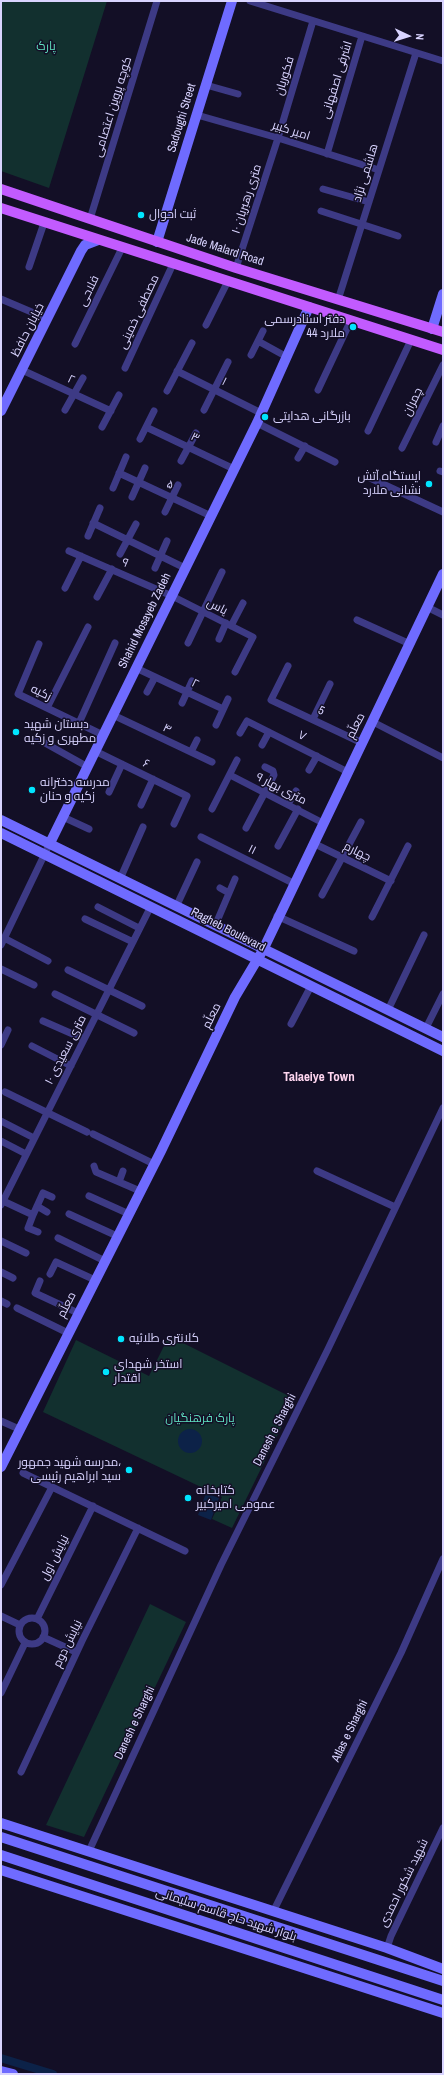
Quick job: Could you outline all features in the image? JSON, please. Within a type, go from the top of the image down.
[{"type":"main road","name":"Jade Malard Road","points":[[1,189],[236,268],[443,332]]},
{"type":"main road","points":[[1,208],[443,350]]},
{"type":"street","name":"کوچه پروین اعتصامی","points":[[90,219],[157,1]]},
{"type":"street","name":"Sadoughi Street","points":[[157,242],[232,1]]},
{"type":"street","points":[[250,1],[443,61]]},
{"type":"street","name":"فکوریان","points":[[278,138],[313,21]]},
{"type":"street","name":"اشرفی اصفهانی","points":[[326,154],[362,36]]},
{"type":"street","name":"هاشمی نژاد","points":[[338,300],[416,53]]},
{"type":"street","points":[[206,85],[238,94]]},
{"type":"street","name":"امیر کبیر","points":[[197,115],[278,138],[379,170]]},
{"type":"street","name":"۱۰ متری رهبریان","points":[[236,268],[278,138]]},
{"type":"street","points":[[323,189],[369,202]]},
{"type":"street","points":[[321,211],[398,236]]},
{"type":"street","points":[[29,267],[44,223]]},
{"type":"street","points":[[72,232],[78,236],[80,242],[76,260]]},
{"type":"street","points":[[76,260],[85,245],[98,240]]},
{"type":"street","name":"فلاحی","points":[[75,344],[122,248]]},
{"type":"street","name":"خیابان حافظ","points":[[1,411],[76,260]]},
{"type":"street","name":"مصطفی خمینی","points":[[125,368],[173,264]]},
{"type":"street","points":[[206,325],[228,282]]},
{"type":"street","points":[[432,329],[443,294]]},
{"type":"street","points":[[1,298],[48,319]]},
{"type":"street","name":"Shahid Mosayeb Zadeh","points":[[3,942],[44,855],[259,418],[310,307]]},
{"type":"street","points":[[318,390],[350,320]]},
{"type":"street","points":[[251,355],[263,330]]},
{"type":"street","points":[[368,431],[411,340]]},
{"type":"street","points":[[258,341],[287,357]]},
{"type":"street","points":[[167,391],[192,343]]},
{"type":"street","points":[[204,410],[228,362]]},
{"type":"street","name":"چمران","points":[[402,448],[443,365]]},
{"type":"street","name":"۲","points":[[22,370],[110,411]]},
{"type":"street","name":"۱","points":[[177,371],[215,390],[259,418]]},
{"type":"street","points":[[65,410],[83,378]]},
{"type":"street","points":[[102,426],[119,394]]},
{"type":"street","points":[[140,439],[154,411]]},
{"type":"street","points":[[259,418],[304,446],[335,462]]},
{"type":"street","points":[[436,442],[443,426]]},
{"type":"street","name":"۳","points":[[146,427],[234,469]]},
{"type":"street","points":[[181,461],[196,433]]},
{"type":"street","points":[[298,458],[304,446]]},
{"type":"street","points":[[113,488],[126,457]]},
{"type":"street","points":[[132,497],[145,468]]},
{"type":"street","name":"۵","points":[[119,473],[211,516]]},
{"type":"street","points":[[370,478],[443,512]]},
{"type":"street","points":[[165,512],[178,484]]},
{"type":"street","points":[[88,536],[100,508]]},
{"type":"street","points":[[94,523],[185,568]]},
{"type":"street","points":[[120,554],[136,524]]},
{"type":"street","points":[[155,568],[167,541]]},
{"type":"street","name":"۹","points":[[70,551],[172,596]]},
{"type":"street","points":[[65,588],[82,556]]},
{"type":"street","points":[[97,597],[112,570]]},
{"type":"street","points":[[188,643],[222,572]]},
{"type":"street","name":"معلّم","points":[[1,1467],[4,1455],[19,1429],[129,1214],[235,997],[256,959],[263,950],[293,883],[373,722],[443,574]]},
{"type":"street","name":"یاس","points":[[172,596],[254,637],[235,672]]},
{"type":"street","points":[[219,639],[243,603]]},
{"type":"street","points":[[427,607],[443,615]]},
{"type":"street","points":[[357,620],[410,644]]},
{"type":"street","points":[[46,708],[88,627]]},
{"type":"street","points":[[79,723],[115,643]]},
{"type":"street","name":"زکیه","points":[[39,644],[18,694],[103,735]]},
{"type":"street","name":"5","points":[[288,666],[271,700],[362,743]]},
{"type":"street","name":"۲","points":[[136,668],[223,709]]},
{"type":"street","points":[[147,692],[155,677]]},
{"type":"street","points":[[182,703],[192,681]]},
{"type":"street","points":[[313,719],[330,684]]},
{"type":"street","points":[[216,725],[228,699]]},
{"type":"street","name":"۴","points":[[113,716],[212,762]]},
{"type":"street","name":"۷","points":[[240,732],[246,721],[348,772]]},
{"type":"street","points":[[373,722],[443,758]]},
{"type":"street","points":[[262,745],[269,732]]},
{"type":"street","points":[[36,738],[88,767]]},
{"type":"street","points":[[190,752],[197,740]]},
{"type":"street","name":"۶","points":[[96,751],[187,796],[174,824]]},
{"type":"street","points":[[309,770],[317,756]]},
{"type":"street","points":[[212,809],[237,760]]},
{"type":"street","points":[[109,792],[122,764]]},
{"type":"street","points":[[246,828],[274,775],[273,771],[265,767]]},
{"type":"street","name":"۹ متری بهار","points":[[230,775],[323,822]]},
{"type":"street","points":[[141,805],[152,779]]},
{"type":"street","points":[[288,804],[296,791]]},
{"type":"street","points":[[278,846],[298,810]]},
{"type":"street","points":[[63,817],[89,829]]},
{"type":"street","name":"Ragheb Boulevard","points":[[1,820],[263,950],[443,1037]]},
{"type":"street","points":[[322,895],[361,822]]},
{"type":"street","points":[[120,879],[143,827]]},
{"type":"street","name":"Ragheb Boulevard","points":[[1,833],[443,1051]]},
{"type":"street","name":"۱۱","points":[[201,837],[293,883]]},
{"type":"street","name":"چهارم","points":[[313,843],[391,881]]},
{"type":"street","points":[[372,917],[408,846]]},
{"type":"street","points":[[176,907],[197,862]]},
{"type":"street","points":[[215,926],[235,879]]},
{"type":"street","points":[[220,888],[229,893]]},
{"type":"street","name":"۱۰ متری سعیدی","points":[[2,1202],[151,906]]},
{"type":"street","points":[[98,907],[140,928]]},
{"type":"street","points":[[278,916],[354,951]]},
{"type":"street","points":[[85,919],[133,942]]},
{"type":"street","points":[[388,1010],[424,935]]},
{"type":"street","points":[[3,942],[48,961]]},
{"type":"street","points":[[1,969],[34,985]]},
{"type":"street","points":[[68,970],[142,1006]]},
{"type":"street","points":[[291,1024],[311,986]]},
{"type":"street","points":[[55,994],[134,1033]]},
{"type":"street","points":[[426,1028],[443,994]]},
{"type":"street","points":[[43,1021],[84,1039]]},
{"type":"street","points":[[1,1045],[8,1030]]},
{"type":"street","points":[[32,1046],[71,1066]]},
{"type":"street","points":[[5,1092],[154,1164]]},
{"type":"street","name":"Danesh e Sharghi","points":[[89,1851],[218,1572],[328,1349],[443,1108]]},
{"type":"street","points":[[1,1121],[34,1138]]},
{"type":"street","points":[[1,1141],[26,1154]]},
{"type":"street","points":[[94,1166],[96,1172],[140,1191]]},
{"type":"street","points":[[119,1182],[123,1171]]},
{"type":"street","points":[[317,1171],[395,1207]]},
{"type":"street","points":[[38,1232],[28,1228],[33,1215],[43,1193],[52,1197]]},
{"type":"street","points":[[89,1196],[129,1214]]},
{"type":"street","points":[[2,1202],[33,1215]]},
{"type":"street","points":[[37,1206],[47,1212]]},
{"type":"street","points":[[69,1214],[117,1236]]},
{"type":"street","points":[[58,1238],[105,1261]]},
{"type":"street","points":[[1,1241],[26,1253]]},
{"type":"street","points":[[50,1274],[56,1262],[95,1280]]},
{"type":"street","points":[[1,1272],[13,1278]]},
{"type":"street","points":[[40,1281],[35,1293],[78,1313]]},
{"type":"street","points":[[17,1308],[68,1333]]},
{"type":"street","points":[[1,1421],[19,1429]]},
{"type":"street","points":[[23,1472],[185,1551]]},
{"type":"street","points":[[1,1585],[52,1487]]},
{"type":"street","name":"نیایش اول","points":[[37,1619],[93,1506]]},
{"type":"street","name":"نیایش دوم","points":[[21,1772],[76,1652],[138,1528]]},
{"type":"street","name":"Atlas e Sharghi","points":[[273,1912],[401,1653],[443,1559]]},
{"type":"street","points":[[1,1616],[20,1625]]},
{"type":"street","points":[[29,1618],[37,1619],[43,1624],[43,1637],[38,1643],[25,1643],[18,1633],[20,1625],[29,1618]]},
{"type":"street","points":[[43,1637],[76,1652]]},
{"type":"street","points":[[1,1693],[25,1643]]},
{"type":"street","points":[[1,1823],[387,1948],[443,1968]]},
{"type":"street","name":"شهید شکور احمدی","points":[[387,1948],[391,1936],[443,1828]]},
{"type":"street","name":"بلوار شهید حاج قاسم سلیمانی","points":[[1,1837],[443,1981]]},
{"type":"street","name":"بلوار شهید حاج قاسم سلیمانی","points":[[1,1855],[443,2000]]},
{"type":"street","points":[[1,1870],[443,2012]]},
{"type":"street","points":[[350,1937],[369,1958]]},
{"type":"street","points":[[382,1962],[387,1948]]},
{"type":"street","points":[[343,1981],[390,1983]]},
{"type":"street","points":[[1,2071],[12,2074]]},
{"type":"green space","name":"پارک","points":[[1,1],[107,1],[49,188],[1,171]]},
{"type":"green space","name":"پارک فرهنگیان","points":[[169,1336],[295,1399],[232,1528],[212,1519],[222,1497],[43,1412],[76,1340],[149,1376]]},
{"type":"green space","points":[[150,1604],[186,1622],[84,1837],[46,1825]]},
{"type":"water","points":[[190,1429],[199,1432],[202,1441],[199,1450],[190,1453],[181,1450],[178,1441],[181,1432]]},
{"type":"water","points":[[206,1493],[219,1498],[211,1520],[198,1515]]},
{"type":"waterway","points":[[1,2058],[53,2074]]},
{"type":"place","name":"ثبت احوال","points":[[141,215]]},
{"type":"place","name":"دفتر اسنادرسمی 44 ملارد","points":[[353,327]]},
{"type":"place","name":"بازرگانی هدایتی","points":[[265,417]]},
{"type":"place","name":"ایستگاه آتش نشانی ملارد","points":[[429,484]]},
{"type":"place","name":"دبستان شهید مطهری و زکیه","points":[[16,732]]},
{"type":"place","name":"مدرسه دخترانه زکیه و حنان","points":[[32,790]]},
{"type":"place","name":"کلانتری طلائیه","points":[[121,1339]]},
{"type":"place","name":"استخر شهدای اقتدار","points":[[106,1372]]},
{"type":"place","name":"مدرسه شهید جمهور، سید ابراهیم رئیسی","points":[[129,1470]]},
{"type":"place","name":"کتابخانه عمومی امیرکبیر","points":[[188,1498]]},
{"type":"district","name":"Talaeiye Town","points":[[319,1078]]}]
